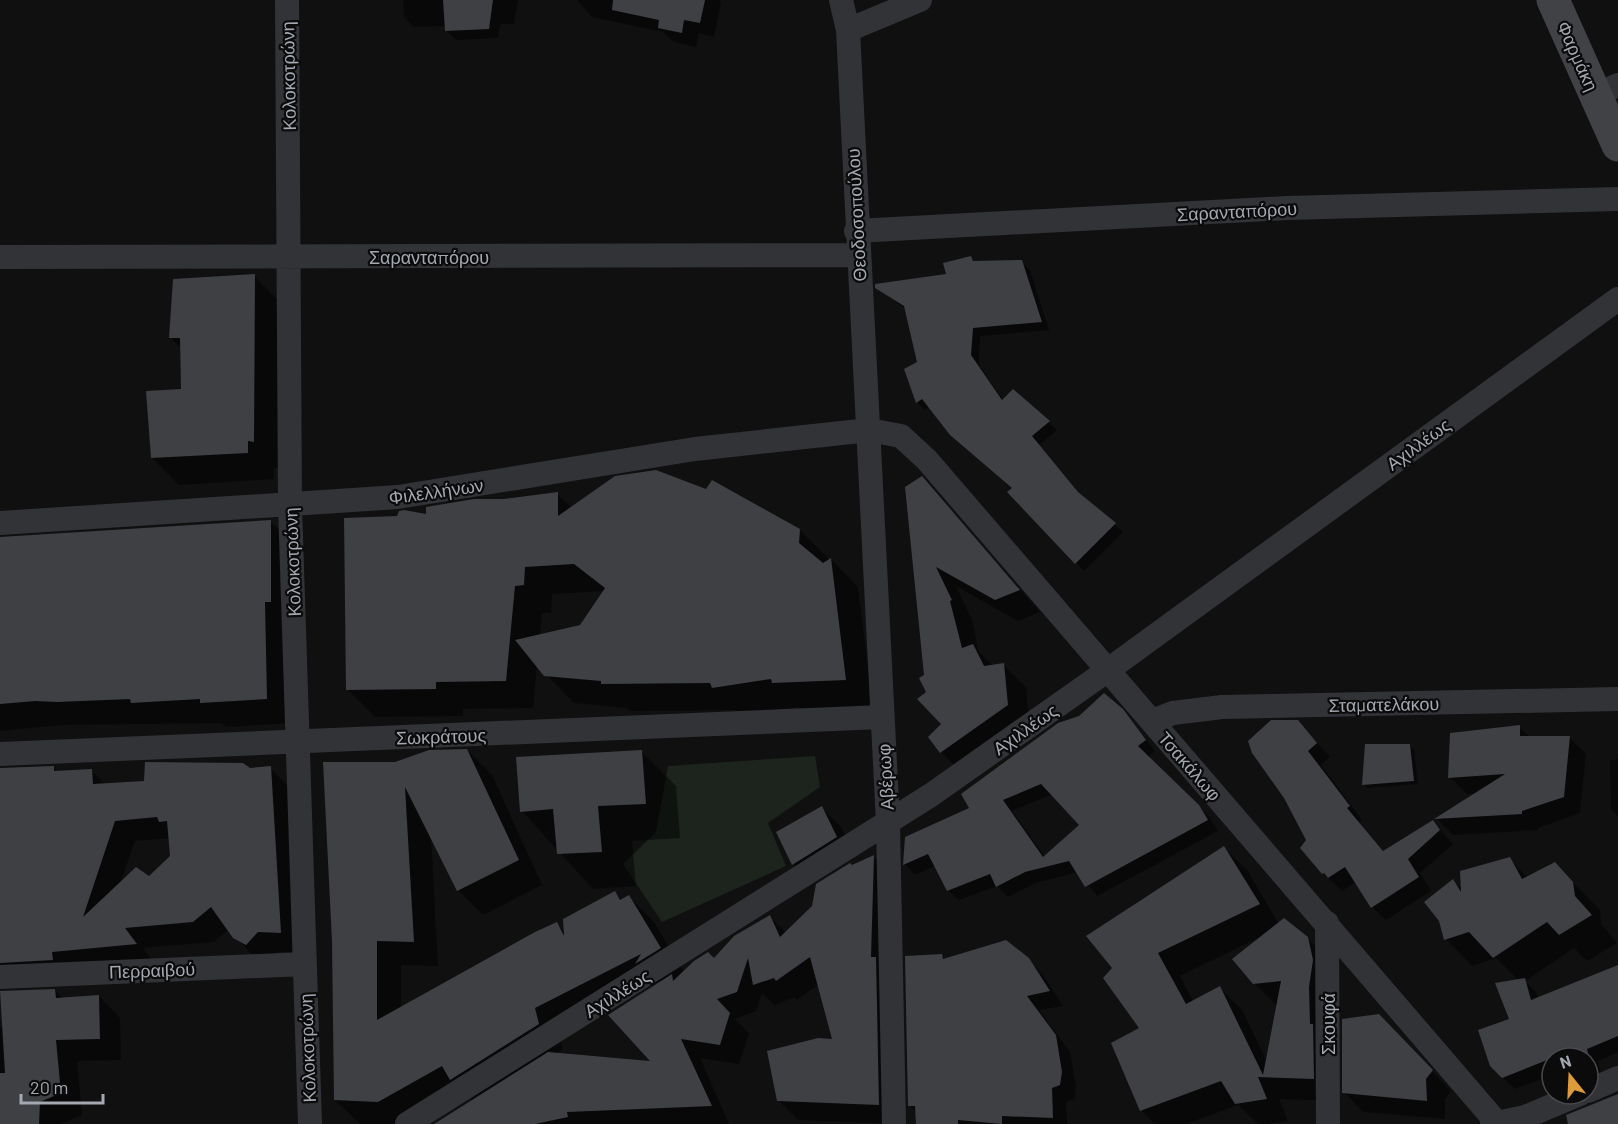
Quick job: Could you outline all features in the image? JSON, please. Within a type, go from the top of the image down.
[{"type":"street","name":"Κολοκοτρώνη","points":[[287,0],[290,506],[310,1124]]},
{"type":"street","name":"Θεοδοσοπούλου","points":[[841,0],[848,30],[856,231],[869,430]]},
{"type":"street","points":[[848,30],[920,0]]},
{"type":"street","name":"Φαρμάκη","points":[[1552,0],[1606,90],[1618,146]]},
{"type":"street","name":"Σαρανταπόρου","points":[[856,231],[1287,208],[1618,199]]},
{"type":"street","name":"Σαρανταπόρου","points":[[0,257],[858,255]]},
{"type":"street","name":"Αχιλλέως","points":[[407,1124],[888,823],[1108,670],[1618,299]]},
{"type":"street","name":"Φιλελλήνων","points":[[0,523],[290,506],[398,497],[695,449],[869,430]]},
{"type":"street","name":"Τσακάλωφ","points":[[869,430],[895,434],[912,443],[1498,1124]]},
{"type":"street","name":"Αβέρωφ","points":[[869,430],[888,823],[894,1124]]},
{"type":"street","name":"Σταματελάκου","points":[[1152,721],[1173,713],[1222,707],[1618,699]]},
{"type":"street","name":"Σωκράτους","points":[[0,754],[882,717]]},
{"type":"street","name":"Σκουφά","points":[[1327,923],[1328,1124]]},
{"type":"street","name":"Περραιβού","points":[[0,977],[304,964]]},
{"type":"street","points":[[1600,1086],[1618,1078]]},
{"type":"street","points":[[1492,1124],[1525,1117],[1551,1106]]},
{"type":"shaded area","points":[[815,756],[820,787],[768,823],[786,866],[662,922],[623,864],[656,832],[668,766]]},
{"type":"building","points":[[443,0],[493,0],[489,29],[445,31]]},
{"type":"building","points":[[613,0],[705,0],[700,23],[684,20],[682,33],[658,28],[659,20],[612,10]]},
{"type":"building","points":[[971,256],[973,261],[1022,260],[1042,322],[973,328],[971,355],[1002,400],[1013,389],[1050,421],[1032,436],[1078,492],[1116,523],[1075,564],[1007,492],[1012,488],[950,435],[922,399],[916,403],[904,369],[917,362],[904,306],[875,288],[875,284],[946,274],[943,263]]},
{"type":"building","points":[[255,274],[254,442],[248,441],[248,453],[151,458],[146,391],[181,389],[180,338],[169,338],[173,279]]},
{"type":"building","points":[[656,470],[706,489],[712,480],[800,529],[799,543],[823,563],[831,558],[846,680],[772,683],[771,679],[712,688],[710,683],[601,684],[601,681],[544,676],[515,640],[580,625],[605,588],[574,564],[525,567],[524,585],[515,586],[506,681],[436,682],[436,689],[346,690],[344,518],[397,516],[399,511],[404,510],[426,514],[426,507],[474,499],[504,499],[558,492],[558,516],[615,476]]},
{"type":"building","points":[[922,476],[1020,590],[995,600],[936,567],[952,600],[950,601],[962,648],[973,644],[984,666],[1004,663],[1008,705],[940,753],[928,737],[941,724],[917,699],[926,692],[919,678],[924,675],[905,487]]},
{"type":"building","points":[[271,520],[271,602],[265,602],[267,699],[200,703],[200,699],[131,703],[130,699],[0,704],[0,537]]},
{"type":"building","points":[[1104,693],[1123,709],[1146,740],[1138,746],[1199,805],[1208,820],[1085,887],[1069,861],[1025,872],[996,887],[990,874],[947,891],[928,854],[903,865],[905,837],[969,808],[961,794],[1058,723],[1079,716]],"holes":[[[1041,784],[1079,825],[1043,857],[1003,800]]]},
{"type":"building","points":[[1271,720],[1298,720],[1317,743],[1308,751],[1350,806],[1347,808],[1383,851],[1433,820],[1440,830],[1408,859],[1419,877],[1371,908],[1345,867],[1328,878],[1324,873],[1322,874],[1300,848],[1306,840],[1284,798],[1252,753],[1248,741]]},
{"type":"building","points":[[1520,725],[1520,736],[1570,736],[1564,797],[1522,811],[1522,814],[1434,819],[1505,774],[1448,778],[1450,733]]},
{"type":"building","points":[[1365,744],[1410,744],[1414,781],[1362,785]]},
{"type":"building","points":[[467,749],[519,860],[457,891],[405,787],[414,942],[377,941],[377,1020],[557,922],[564,936],[563,919],[615,891],[620,900],[629,895],[661,948],[635,964],[641,954],[535,1008],[539,1024],[450,1080],[442,1066],[378,1102],[334,1100],[332,941],[323,762],[395,762],[429,750]]},
{"type":"building","points":[[642,750],[646,804],[598,806],[602,852],[557,854],[553,809],[520,812],[516,757]]},
{"type":"building","points":[[145,762],[243,763],[250,768],[271,766],[281,933],[258,932],[246,945],[233,938],[211,907],[193,922],[125,928],[137,944],[52,952],[53,960],[0,963],[0,768],[54,766],[54,771],[92,769],[93,784],[144,781]],"holes":[[[157,817],[159,822],[167,821],[170,856],[149,876],[136,867],[83,917],[115,821]]]},
{"type":"building","points":[[822,806],[837,837],[792,865],[776,832]]},
{"type":"building","points":[[1224,846],[1260,904],[1158,953],[1186,1004],[1220,986],[1263,1075],[1281,981],[1253,984],[1232,959],[1284,918],[1308,937],[1313,960],[1309,987],[1310,1024],[1313,1024],[1314,1079],[1258,1077],[1267,1099],[1235,1104],[1221,1081],[1140,1111],[1111,1043],[1139,1028],[1103,978],[1112,968],[1086,936]]},
{"type":"building","points":[[874,855],[871,957],[876,957],[879,1105],[777,1101],[767,1051],[818,1038],[832,1039],[810,957],[776,981],[774,978],[753,985],[748,958],[737,992],[717,999],[730,1013],[720,1045],[681,1039],[712,1106],[567,1112],[568,1117],[535,1124],[434,1124],[548,1052],[650,1061],[608,1015],[672,974],[673,981],[694,961],[708,952],[714,958],[734,936],[770,915],[780,937],[812,906],[816,884],[850,863],[852,865]]},
{"type":"building","points":[[1510,857],[1522,879],[1555,862],[1573,882],[1575,896],[1592,915],[1559,935],[1547,922],[1493,958],[1469,932],[1444,940],[1439,921],[1424,902],[1453,879],[1461,892],[1460,871]]},
{"type":"building","points":[[1006,940],[1029,958],[1050,991],[1027,996],[1056,1035],[1062,1072],[1060,1085],[1052,1088],[1053,1118],[1002,1116],[1002,1124],[958,1120],[958,1124],[916,1124],[915,1106],[908,1106],[905,956],[942,954],[943,959]]},
{"type":"building","points":[[1618,965],[1618,1036],[1594,1046],[1540,1046],[1540,1063],[1502,1078],[1490,1066],[1478,1030],[1509,1019],[1495,983],[1525,978],[1531,1000]]},
{"type":"building","points":[[55,989],[56,998],[99,995],[100,1039],[56,1040],[61,1093],[40,1102],[39,1124],[0,1124],[0,1073],[5,1073],[0,991]]},
{"type":"building","points":[[1379,1014],[1433,1070],[1426,1079],[1427,1101],[1342,1093],[1342,1019]]},
{"type":"building","points":[[1618,1094],[1618,1124],[1568,1124],[1566,1115],[1588,1106],[1600,1106],[1600,1101]]}]
